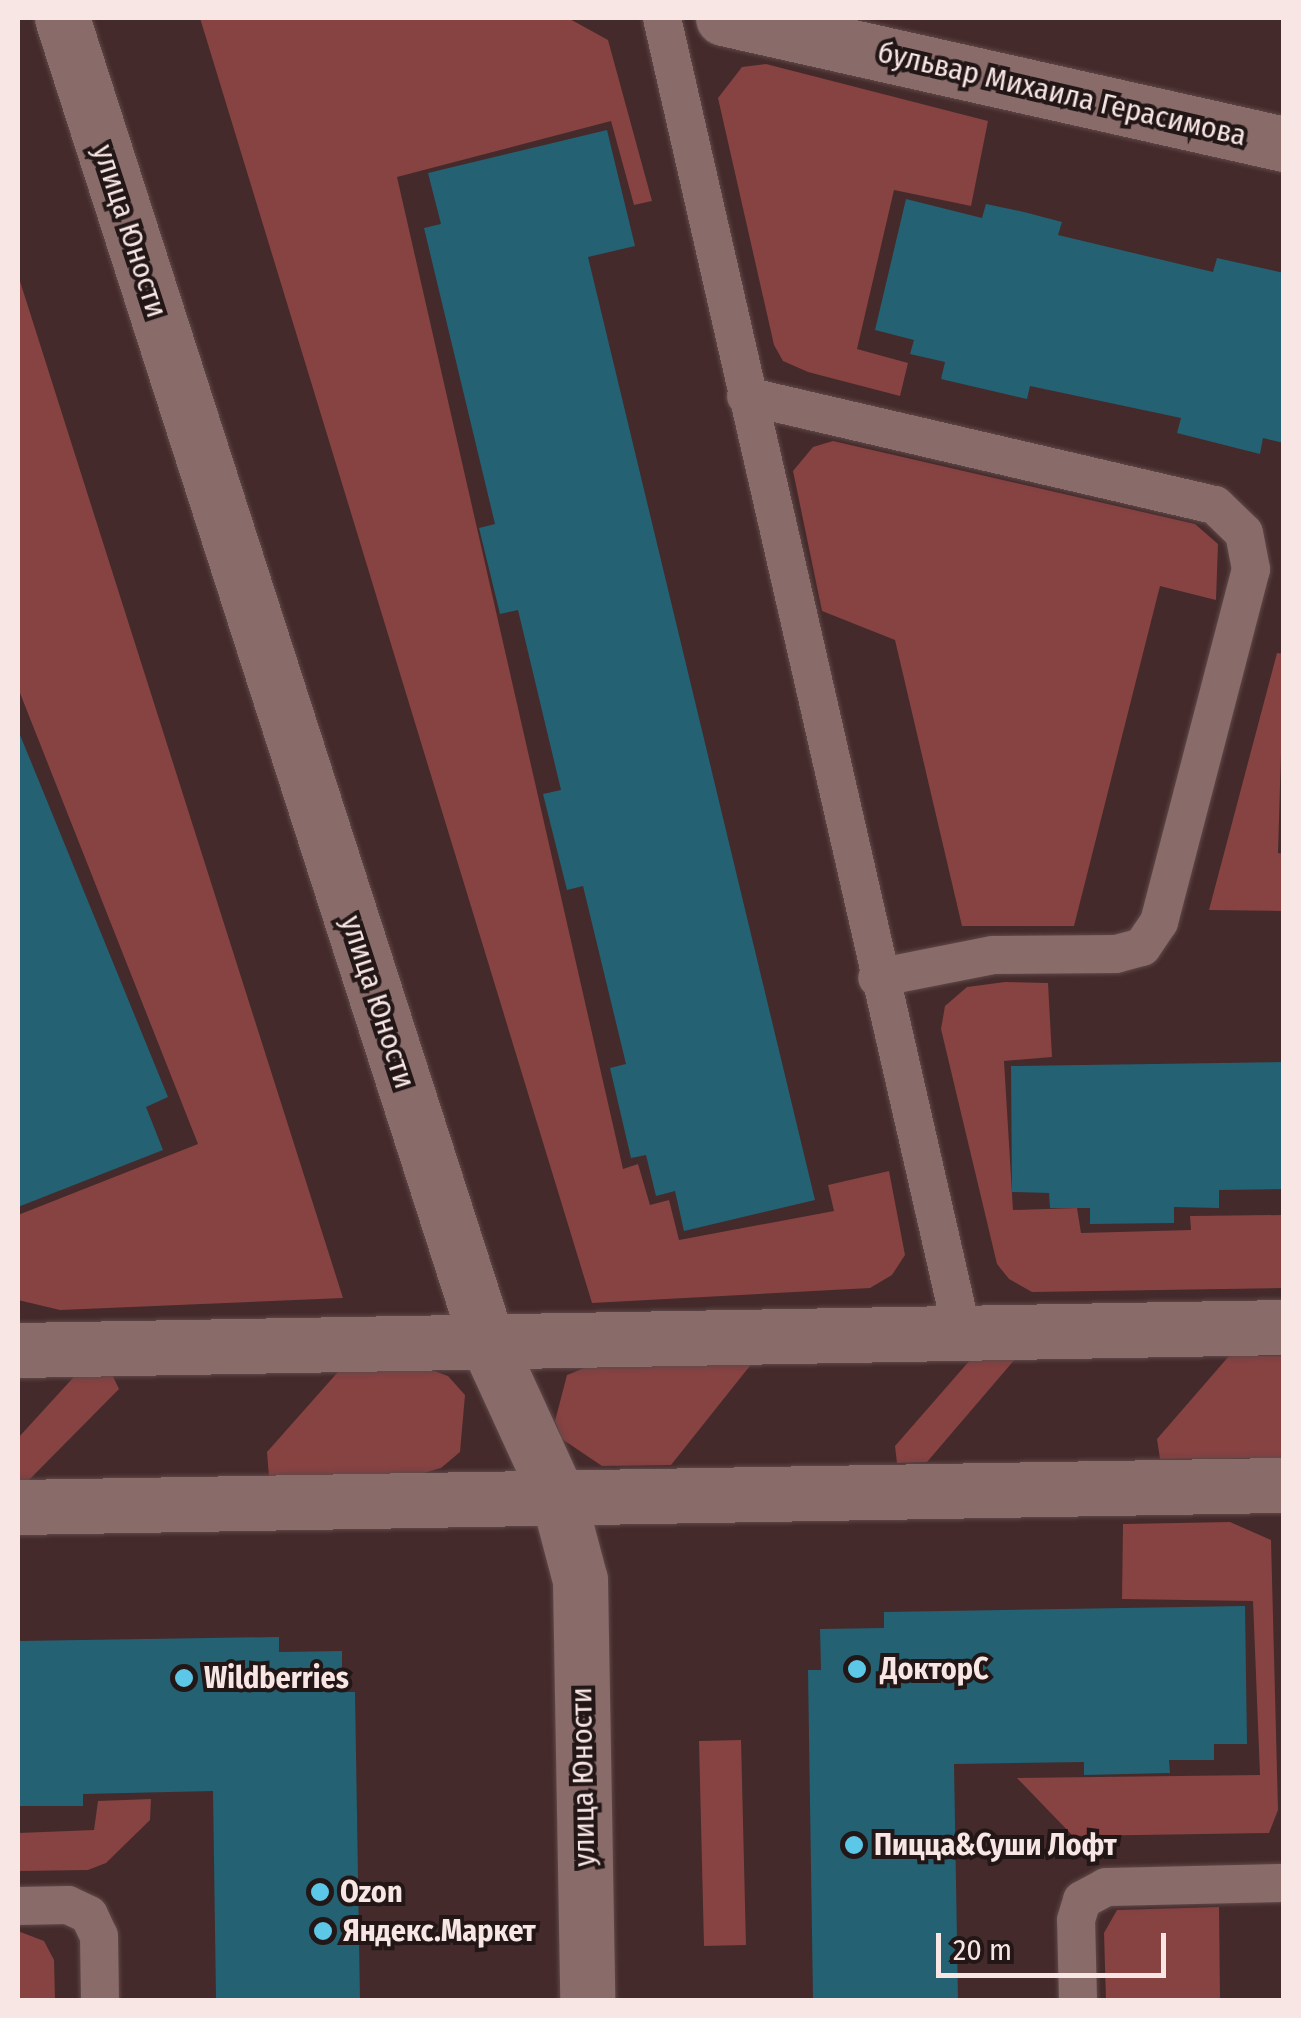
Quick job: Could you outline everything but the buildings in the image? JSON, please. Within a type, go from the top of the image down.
[{"type":"street","name":"улица Юности","points":[[62,18],[487,1342],[558,1496],[580,1580],[587,2000]]},
{"type":"street","name":"бульвар Михаила Герасимова","points":[[724,18],[1284,144]]},
{"type":"street","points":[[18,1350],[1284,1327]]},
{"type":"street","points":[[18,1507],[1284,1485]]},
{"type":"lane","points":[[662,18],[877,978],[962,1332]]},
{"type":"lane","points":[[746,396],[1215,506],[1244,533],[1251,569],[1159,922],[1142,947],[1116,954],[993,955],[877,978]]},
{"type":"lane","points":[[1078,2000],[1076,1920],[1082,1900],[1106,1887],[1284,1883]]},
{"type":"lane","points":[[18,1906],[68,1905],[89,1915],[99,1936],[100,2000]]},
{"type":"shaded area","points":[[200,18],[568,18],[608,40],[652,201],[634,205],[611,121],[397,177],[623,1169],[638,1164],[650,1205],[669,1200],[679,1240],[834,1211],[828,1185],[889,1171],[905,1255],[892,1275],[870,1288],[592,1303]]},
{"type":"shaded area","points":[[766,64],[988,121],[971,206],[894,190],[857,349],[908,363],[900,396],[808,372],[783,361],[774,345],[718,98],[742,67]]},
{"type":"shaded area","points":[[18,275],[343,1298],[60,1310],[18,1300],[18,1215],[198,1144],[18,688]]},
{"type":"shaded area","points":[[833,441],[1195,524],[1218,544],[1216,600],[1160,586],[1074,926],[962,926],[895,640],[822,611],[793,471],[813,447]]},
{"type":"shaded area","points":[[1277,653],[1284,654],[1278,853],[1283,854],[1283,911],[1209,910]]},
{"type":"shaded area","points":[[1005,982],[1048,983],[1052,1057],[1004,1061],[1013,1210],[1077,1208],[1081,1233],[1191,1230],[1190,1216],[1283,1215],[1283,1288],[1032,1292],[1009,1279],[997,1264],[941,1029],[945,1006],[967,987]]},
{"type":"shaded area","points":[[1229,1356],[1283,1356],[1283,1458],[1160,1459],[1157,1439]]},
{"type":"shaded area","points":[[1016,1358],[927,1462],[897,1463],[895,1446],[971,1359]]},
{"type":"shaded area","points":[[407,1361],[448,1376],[465,1395],[460,1452],[441,1468],[417,1475],[269,1477],[267,1452],[345,1364]]},
{"type":"shaded area","points":[[753,1362],[671,1465],[602,1466],[562,1439],[555,1421],[567,1375],[597,1363]]},
{"type":"shaded area","points":[[82,1368],[109,1368],[119,1389],[27,1482],[18,1482],[18,1438]]},
{"type":"shaded area","points":[[1230,1522],[1271,1540],[1278,1810],[1269,1833],[1073,1836],[1017,1778],[1260,1775],[1253,1601],[1122,1599],[1123,1524]]},
{"type":"shaded area","points":[[741,1740],[746,1945],[704,1946],[699,1741]]},
{"type":"shaded area","points":[[151,1799],[150,1820],[106,1863],[88,1870],[18,1871],[18,1833],[94,1830],[98,1801]]},
{"type":"shaded area","points":[[1219,1907],[1220,2000],[1106,2000],[1104,1933],[1117,1910]]},
{"type":"shaded area","points":[[18,1931],[44,1941],[54,1960],[55,2000],[18,2000]]},
{"type":"place","name":"ДокторС","points":[[857,1669]]},
{"type":"place","name":"Wildberries","points":[[184,1678]]},
{"type":"place","name":"Пицца&Суши Лофт","points":[[854,1845]]},
{"type":"place","name":"Ozon","points":[[320,1892]]},
{"type":"place","name":"Яндекс.Маркет","points":[[323,1931]]}]
